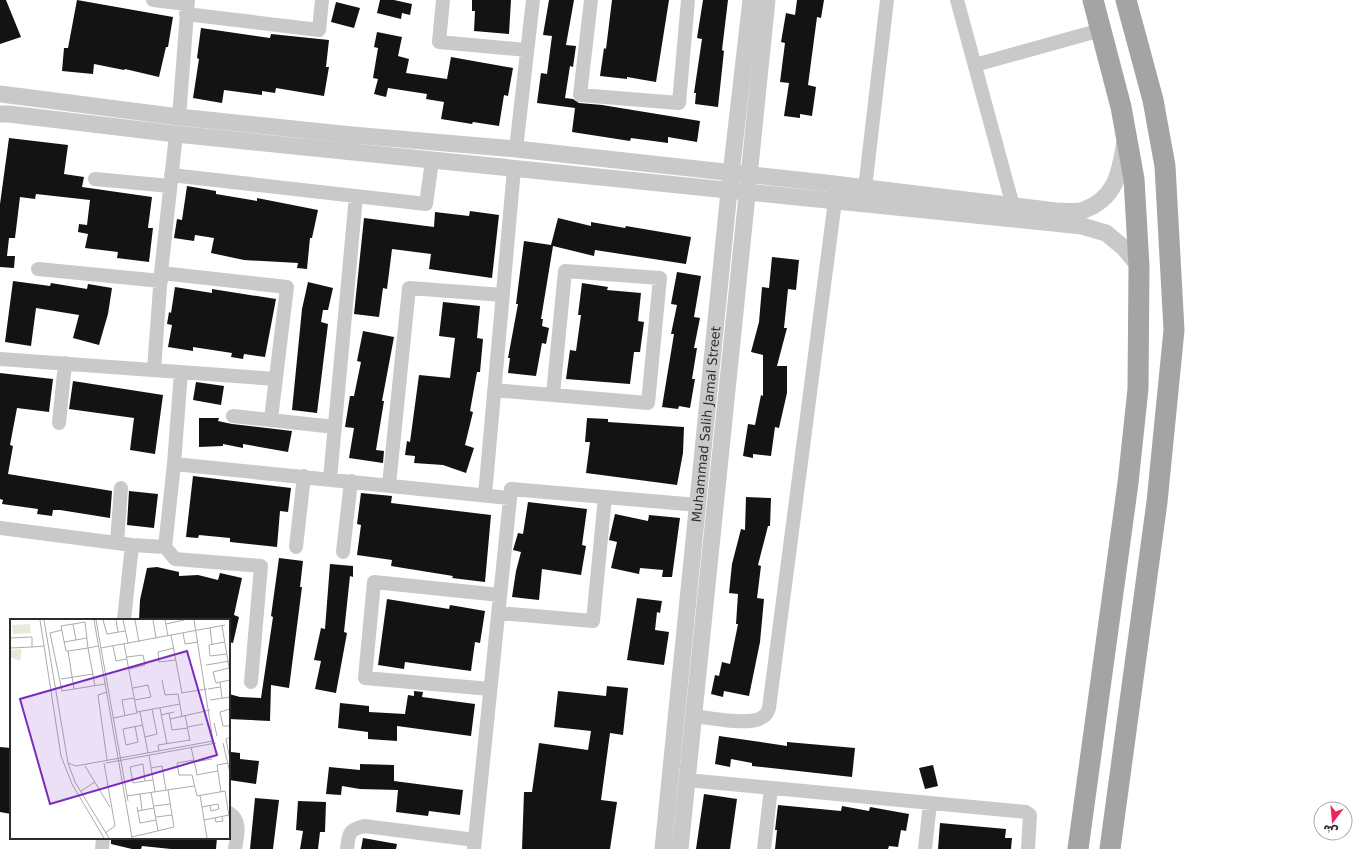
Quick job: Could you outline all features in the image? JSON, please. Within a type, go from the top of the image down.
[{"type":"main road","points":[[1078,849],[1128,483],[1138,389],[1139,266],[1134,180],[1121,107],[1093,0]]},
{"type":"main road","points":[[1110,849],[1157,502],[1174,330],[1165,166],[1153,100],[1126,0]]},
{"type":"street","points":[[153,0],[319,30],[322,0]]},
{"type":"street","points":[[443,0],[439,42],[528,50]]},
{"type":"street","points":[[516,149],[533,0]]},
{"type":"street","points":[[591,0],[580,95],[679,103],[688,0]]},
{"type":"street","name":"Muhammad Salih Jamal Street","points":[[663,849],[729,191],[750,0]]},
{"type":"street","name":"Muhammad Salih Jamal Street","points":[[680,849],[746,193],[767,0]]},
{"type":"street","points":[[865,188],[887,0]]},
{"type":"street","points":[[957,0],[1013,206]]},
{"type":"street","points":[[179,117],[187,6]]},
{"type":"street","points":[[975,65],[1101,30]]},
{"type":"street","points":[[0,94],[179,117],[352,135],[516,149],[1056,211],[1084,210],[1101,201],[1115,186],[1119,176],[1126,133]]},
{"type":"street","points":[[0,114],[432,161],[1082,226],[1106,233],[1124,248],[1139,266]]},
{"type":"street","points":[[154,370],[161,277],[176,134]]},
{"type":"street","points":[[96,179],[171,180],[356,196],[426,204],[432,161]]},
{"type":"street","points":[[485,495],[514,169]]},
{"type":"street","points":[[330,479],[356,196]]},
{"type":"street","points":[[694,716],[747,721],[758,720],[764,716],[769,708],[835,201]]},
{"type":"street","points":[[38,269],[287,287],[271,420]]},
{"type":"street","points":[[494,390],[553,395],[648,403],[660,278],[565,271],[553,395]]},
{"type":"street","points":[[389,485],[409,288],[503,295]]},
{"type":"street","points":[[0,359],[276,379]]},
{"type":"street","points":[[60,423],[65,363]]},
{"type":"street","points":[[181,372],[174,464],[165,547],[175,559],[261,566],[251,682]]},
{"type":"street","points":[[232,416],[335,427]]},
{"type":"street","points":[[174,464],[509,498]]},
{"type":"street","points":[[296,547],[304,476]]},
{"type":"street","points":[[343,552],[351,481]]},
{"type":"street","points":[[117,543],[121,488]]},
{"type":"street","points":[[347,849],[349,834],[354,828],[364,826],[475,844],[511,489],[698,505]]},
{"type":"street","points":[[498,613],[593,621],[605,497]]},
{"type":"street","points":[[0,528],[132,545],[165,547]]},
{"type":"street","points":[[124,619],[132,545]]},
{"type":"street","points":[[490,689],[365,678],[374,582],[500,595]]},
{"type":"street","points":[[688,780],[1026,812],[1030,815],[1028,849]]},
{"type":"street","points":[[764,849],[771,788]]},
{"type":"street","points":[[925,849],[930,803]]},
{"type":"street","points":[[230,814],[235,817],[238,823],[235,849]]},
{"type":"street","points":[[102,849],[103,839]]},
{"type":"building","points":[[0,0],[6,0],[21,37],[0,44]]},
{"type":"building","points":[[77,0],[173,17],[168,47],[166,47],[159,77],[94,64],[93,74],[62,71],[64,48],[68,48]]},
{"type":"building","points":[[380,0],[394,0],[412,4],[410,15],[402,13],[401,19],[377,13]]},
{"type":"building","points":[[472,0],[511,0],[509,34],[474,31],[475,11],[472,11]]},
{"type":"building","points":[[549,0],[574,0],[566,45],[576,46],[573,67],[570,66],[565,98],[573,99],[579,103],[602,105],[700,121],[697,142],[668,137],[668,143],[631,138],[630,141],[572,132],[575,108],[537,103],[541,73],[547,74],[552,36],[543,35]]},
{"type":"building","points":[[612,0],[669,0],[656,82],[627,77],[627,79],[600,76],[604,48],[606,49]]},
{"type":"building","points":[[703,0],[728,0],[722,50],[724,51],[718,107],[695,104],[696,93],[694,93],[702,39],[697,38]]},
{"type":"building","points":[[797,0],[824,0],[821,18],[817,17],[808,85],[816,87],[812,116],[800,114],[800,118],[784,116],[789,83],[780,82],[785,43],[781,42],[786,13],[795,15]]},
{"type":"building","points":[[336,2],[360,8],[354,28],[331,22]]},
{"type":"building","points":[[201,28],[270,38],[271,34],[329,40],[326,67],[329,67],[324,96],[276,88],[275,93],[262,91],[262,95],[224,90],[222,103],[193,98],[199,59],[197,58]]},
{"type":"building","points":[[377,32],[402,37],[398,56],[409,59],[406,73],[447,79],[451,57],[513,68],[508,96],[504,95],[499,126],[473,122],[472,124],[441,119],[444,102],[426,99],[427,94],[388,88],[386,97],[374,94],[378,79],[373,78],[378,48],[374,47]]},
{"type":"building","points":[[9,138],[68,145],[64,174],[84,177],[82,187],[152,197],[148,228],[153,228],[149,262],[117,258],[118,252],[85,248],[88,234],[78,232],[79,224],[87,225],[90,200],[36,194],[35,199],[20,197],[15,238],[9,238],[7,256],[15,256],[14,268],[0,267],[0,204]]},
{"type":"building","points":[[187,186],[216,191],[216,194],[257,201],[257,198],[318,210],[312,238],[310,238],[307,269],[297,268],[298,263],[244,260],[211,253],[214,238],[195,235],[194,241],[174,238],[177,219],[182,220]]},
{"type":"building","points":[[470,211],[499,215],[492,278],[429,269],[431,254],[392,249],[387,289],[383,288],[379,317],[354,314],[364,218],[434,227],[435,212],[469,216]]},
{"type":"building","points":[[558,218],[591,226],[591,222],[625,228],[626,226],[691,237],[686,264],[595,250],[594,256],[553,246],[541,319],[543,319],[542,326],[549,328],[546,344],[542,343],[536,376],[508,373],[510,358],[508,358],[518,304],[516,304],[524,241],[551,245]]},
{"type":"building","points":[[772,257],[799,260],[796,290],[788,289],[784,328],[787,328],[777,366],[787,366],[787,393],[779,428],[775,427],[771,456],[753,454],[753,458],[743,456],[748,424],[755,425],[761,395],[763,396],[763,355],[751,352],[759,322],[762,287],[769,288]]},
{"type":"building","points":[[677,272],[701,276],[694,317],[700,318],[694,348],[697,348],[692,379],[695,379],[690,408],[679,406],[678,409],[662,407],[674,334],[671,334],[677,305],[671,304]]},
{"type":"building","points":[[13,281],[50,286],[51,283],[87,289],[88,284],[112,288],[108,314],[99,345],[73,338],[79,315],[36,308],[31,346],[5,342]]},
{"type":"building","points":[[308,282],[333,288],[328,310],[323,310],[321,322],[328,324],[317,413],[292,410],[302,309]]},
{"type":"building","points":[[582,283],[608,287],[607,290],[641,293],[638,321],[644,322],[640,352],[634,352],[630,384],[566,379],[570,350],[576,351],[581,315],[578,315]]},
{"type":"building","points":[[175,287],[212,293],[212,289],[276,299],[265,357],[244,354],[243,359],[231,357],[232,353],[193,347],[193,351],[168,347],[172,325],[167,324],[169,312],[171,313]]},
{"type":"building","points":[[443,302],[480,306],[477,338],[483,339],[480,372],[477,372],[470,411],[473,412],[465,445],[474,448],[466,473],[443,465],[414,463],[415,456],[405,455],[407,441],[410,442],[419,375],[450,378],[455,338],[439,336]]},
{"type":"building","points":[[363,331],[394,337],[382,401],[384,401],[376,450],[384,451],[383,463],[349,458],[354,428],[345,427],[350,396],[354,396],[361,362],[357,361]]},
{"type":"building","points":[[0,373],[53,379],[49,412],[17,408],[10,445],[13,446],[8,474],[112,491],[110,518],[60,510],[53,510],[52,516],[37,514],[38,509],[2,504],[3,500],[0,499]]},
{"type":"building","points":[[73,381],[163,395],[155,454],[130,450],[134,418],[69,409]]},
{"type":"building","points":[[196,382],[224,386],[221,405],[193,400]]},
{"type":"building","points":[[199,418],[219,418],[218,421],[232,424],[292,431],[288,452],[243,444],[243,448],[223,444],[223,446],[199,447]]},
{"type":"building","points":[[587,418],[608,419],[608,422],[684,427],[683,453],[677,485],[586,473],[590,442],[585,442]]},
{"type":"building","points":[[193,476],[291,488],[288,512],[280,511],[277,547],[230,542],[230,538],[199,535],[198,538],[186,537]]},
{"type":"building","points":[[129,491],[158,494],[154,528],[127,525]]},
{"type":"building","points":[[361,493],[392,496],[391,503],[491,515],[485,582],[452,578],[453,576],[391,566],[392,560],[357,555],[361,525],[357,524]]},
{"type":"building","points":[[746,497],[771,498],[770,526],[768,526],[758,565],[761,566],[757,598],[764,599],[760,642],[749,696],[724,691],[723,697],[711,694],[715,675],[719,676],[722,662],[730,664],[738,624],[736,624],[738,594],[729,593],[732,564],[741,529],[745,530]]},
{"type":"building","points":[[528,502],[587,509],[582,545],[586,546],[581,575],[542,569],[539,600],[512,597],[521,552],[513,550],[518,533],[523,534]]},
{"type":"building","points":[[615,514],[648,521],[649,515],[680,518],[672,577],[662,577],[663,570],[640,568],[639,574],[611,568],[617,542],[609,540]]},
{"type":"building","points":[[279,558],[303,561],[300,587],[302,587],[289,688],[271,685],[270,721],[230,719],[230,694],[240,697],[261,698],[273,617],[271,616]]},
{"type":"building","points":[[330,564],[353,566],[353,577],[350,576],[344,632],[347,633],[336,693],[315,689],[321,661],[314,660],[321,628],[325,629]]},
{"type":"building","points":[[157,567],[179,572],[179,576],[198,575],[218,580],[220,573],[242,578],[234,615],[239,617],[233,643],[230,642],[230,619],[139,619],[140,600],[147,568]]},
{"type":"building","points":[[637,598],[662,601],[660,613],[657,612],[655,630],[669,632],[664,665],[627,660]]},
{"type":"building","points":[[387,599],[449,609],[450,605],[485,611],[480,643],[475,642],[471,671],[405,662],[404,669],[378,665]]},
{"type":"building","points":[[607,686],[628,688],[623,735],[610,733],[601,800],[617,802],[610,849],[522,849],[524,792],[532,792],[539,743],[588,750],[591,731],[554,727],[558,691],[606,696]]},
{"type":"building","points":[[414,691],[423,692],[422,697],[475,704],[471,736],[397,726],[397,741],[368,739],[368,732],[338,728],[340,703],[369,706],[369,712],[405,714],[408,695],[414,696]]},
{"type":"building","points":[[719,736],[787,746],[787,742],[855,748],[852,777],[752,766],[752,763],[731,759],[730,767],[715,764]]},
{"type":"building","points":[[0,747],[10,748],[10,814],[0,812]]},
{"type":"building","points":[[231,752],[240,753],[240,759],[259,761],[256,784],[230,780]]},
{"type":"building","points":[[360,764],[394,765],[394,781],[463,790],[460,815],[429,811],[428,816],[396,812],[398,790],[360,789],[342,786],[341,795],[326,794],[329,767],[360,770]]},
{"type":"building","points":[[933,765],[938,786],[925,789],[919,768]]},
{"type":"building","points":[[704,794],[737,799],[730,849],[696,849]]},
{"type":"building","points":[[255,798],[279,800],[273,849],[250,849]]},
{"type":"building","points":[[298,801],[326,802],[325,832],[320,832],[318,849],[300,849],[303,831],[296,830]]},
{"type":"building","points":[[778,805],[841,811],[842,806],[869,811],[870,807],[909,814],[906,831],[901,830],[898,847],[889,846],[888,849],[775,849],[777,830],[775,830]]},
{"type":"building","points":[[940,823],[1006,829],[1005,838],[1012,838],[1011,849],[938,849]]},
{"type":"building","points":[[363,838],[397,844],[396,849],[361,849]]},
{"type":"building","points":[[111,839],[217,839],[216,849],[171,849],[142,846],[141,849],[132,849],[111,844]]}]
